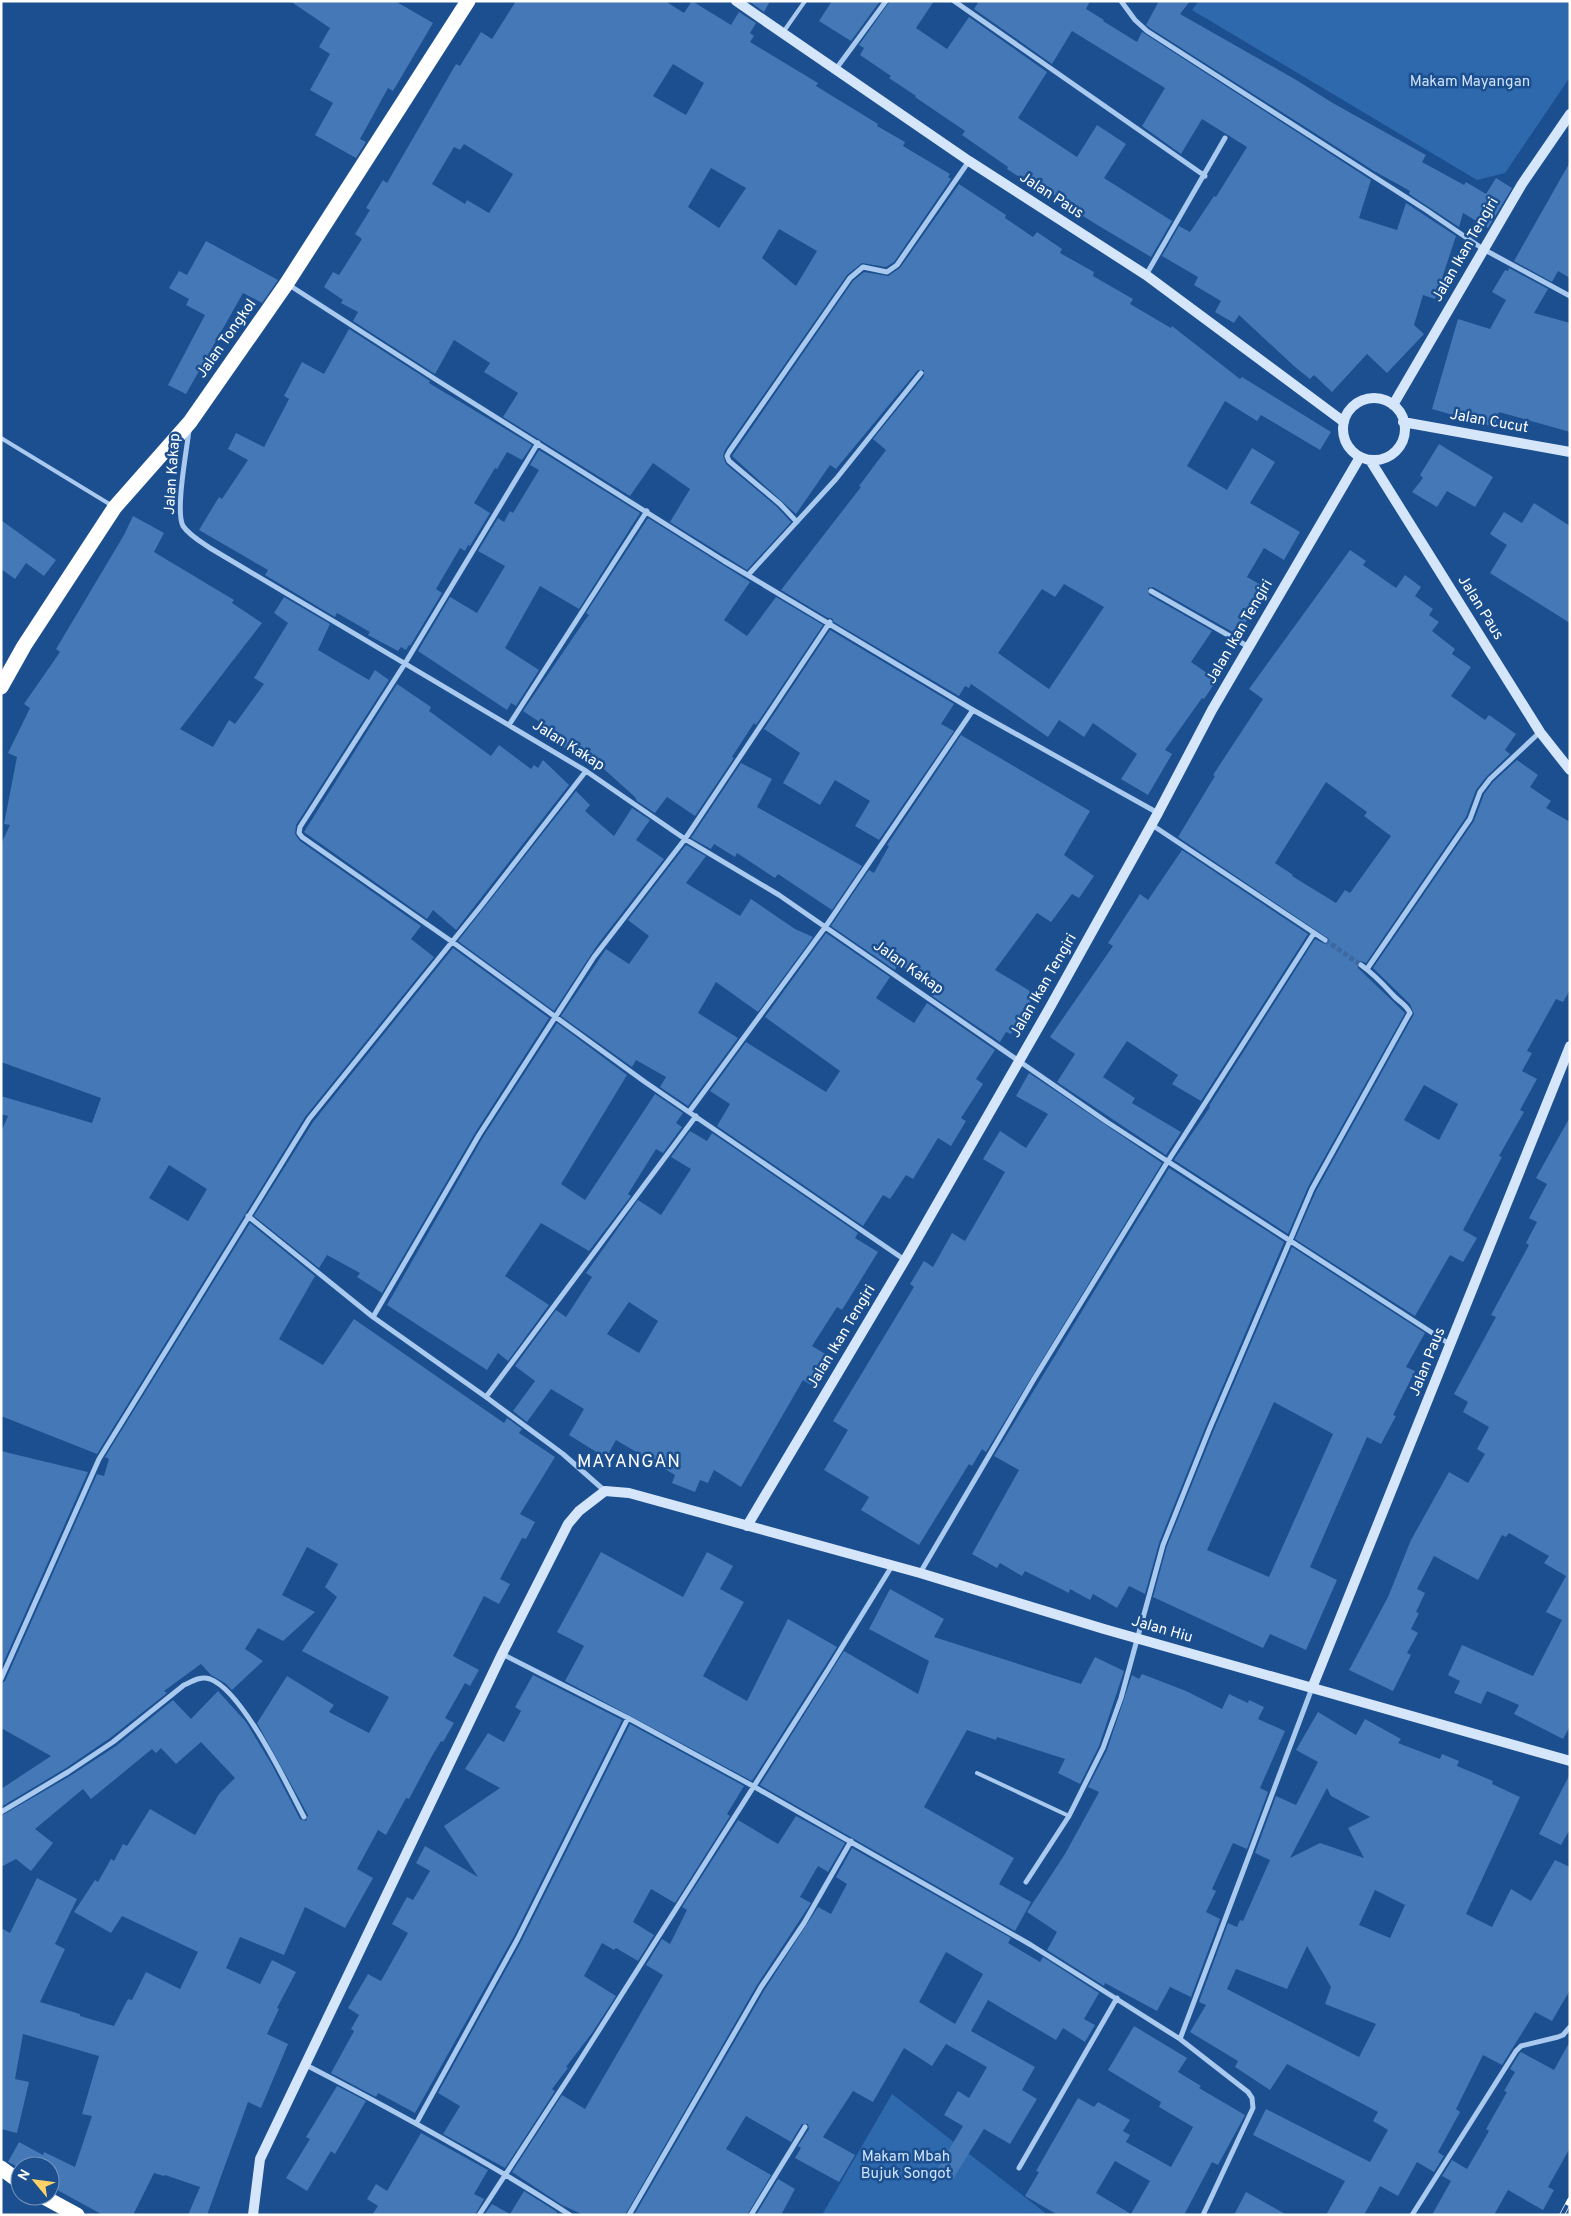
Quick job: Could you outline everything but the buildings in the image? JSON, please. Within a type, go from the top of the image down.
[{"type":"highway","name":"Jalan Tongkol","points":[[1,687],[24,646],[115,507],[190,422],[287,283],[464,3]]},
{"type":"highway","points":[[60,2206],[76,2215]]},
{"type":"main road","name":"Jalan Paus","points":[[736,1],[969,161],[1146,275],[1344,422]]},
{"type":"main road","name":"Jalan Ikan Tengiri","points":[[1393,405],[1522,184],[1570,114]]},
{"type":"main road","points":[[1364,400],[1384,400],[1393,405],[1404,422],[1402,441],[1396,450],[1380,460],[1365,459],[1352,451],[1346,443],[1343,433],[1344,422],[1351,409],[1364,400]]},
{"type":"main road","name":"Jalan Cucut","points":[[1404,422],[1570,452]]},
{"type":"main road","name":"Jalan Paus","points":[[1365,459],[1540,732],[1570,770]]},
{"type":"main road","name":"Jalan Ikan Tengiri","points":[[747,1526],[905,1260],[1049,1009],[1152,825],[1212,710],[1248,647],[1365,459]]},
{"type":"main road","name":"Jalan Paus","points":[[1312,1688],[1570,1046]]},
{"type":"main road","points":[[253,2215],[260,2159],[502,1654],[568,1524],[579,1511],[605,1491]]},
{"type":"main road","name":"Jalan Hiu","points":[[605,1491],[629,1493],[892,1565],[1138,1638],[1570,1761]]},
{"type":"street","points":[[835,70],[886,1]]},
{"type":"street","points":[[954,1],[1205,176]]},
{"type":"street","points":[[1121,1],[1135,20],[1146,30],[1484,249],[1570,296]]},
{"type":"street","points":[[1146,275],[1205,176],[1225,138]]},
{"type":"street","points":[[797,522],[729,461],[727,456],[850,278],[863,267],[887,272],[897,265],[969,161]]},
{"type":"street","points":[[287,283],[724,561],[830,622],[974,710],[1158,813]]},
{"type":"street","points":[[749,574],[836,480],[921,374]]},
{"type":"street","name":"Jalan Kakap","points":[[190,422],[182,490],[181,520],[187,531],[210,548],[404,665],[586,771],[685,839],[779,895],[826,926],[1107,1122],[1451,1345]]},
{"type":"street","points":[[538,443],[404,665],[300,827],[299,833],[302,837],[451,941],[556,1019],[905,1260]]},
{"type":"street","points":[[509,725],[647,511]]},
{"type":"street","points":[[1151,591],[1248,647]]},
{"type":"street","points":[[372,1317],[479,1135],[556,1019],[594,957],[685,839],[830,622]]},
{"type":"street","points":[[689,1112],[826,926],[974,710]]},
{"type":"street","points":[[1367,969],[1470,819],[1480,792],[1508,760],[1540,732]]},
{"type":"street","points":[[1,1679],[99,1459],[309,1119],[586,771]]},
{"type":"street","points":[[1152,825],[1325,940]]},
{"type":"street","points":[[920,1573],[1034,1379],[1168,1161],[1314,933]]},
{"type":"street","points":[[1026,1882],[1069,1816],[1103,1748],[1122,1698],[1163,1545],[1289,1241],[1312,1189],[1410,1012],[1380,979],[1361,965]]},
{"type":"street","points":[[486,1396],[696,1116]]},
{"type":"street","points":[[248,1216],[372,1317],[486,1396],[563,1454],[605,1491]]},
{"type":"street","points":[[479,2215],[575,2068],[829,1668],[892,1565]]},
{"type":"street","points":[[502,1654],[628,1718],[753,1786],[1031,1945],[1180,2039],[1248,2092],[1252,2098],[1253,2108],[1249,2119],[1203,2215]]},
{"type":"street","points":[[1,1812],[68,1772],[113,1742],[184,1685],[197,1678],[210,1680],[220,1687],[253,1722],[304,1817]]},
{"type":"street","points":[[1180,2039],[1312,1688]]},
{"type":"street","points":[[417,2122],[517,1940],[628,1718]]},
{"type":"street","points":[[629,2215],[761,1987],[804,1923],[851,1841]]},
{"type":"street","points":[[1019,2168],[1117,1998]]},
{"type":"street","points":[[1412,2215],[1516,2051],[1522,2046],[1563,2035],[1570,2027]]},
{"type":"street","points":[[306,2065],[417,2122],[505,2173],[570,2215]]},
{"type":"street","points":[[751,2215],[805,2128]]},
{"type":"lane","points":[[782,33],[805,1]]},
{"type":"lane","points":[[1,438],[115,507]]},
{"type":"lane","points":[[977,1773],[1069,1816]]},
{"type":"green space","name":"Makam Mayangan","points":[[1199,1],[1570,1],[1570,77],[1505,173],[1477,180],[1192,10]]},
{"type":"green space","name":"Makam Mbah Bujuk Songot","points":[[892,2094],[1048,2215],[822,2215]]},
{"type":"tunnel","points":[[1325,940],[1361,965]]},
{"type":"railway","points":[[1562,2215],[1570,2200]]},
{"type":"district","name":"MAYANGAN","points":[[629,1462]]}]
